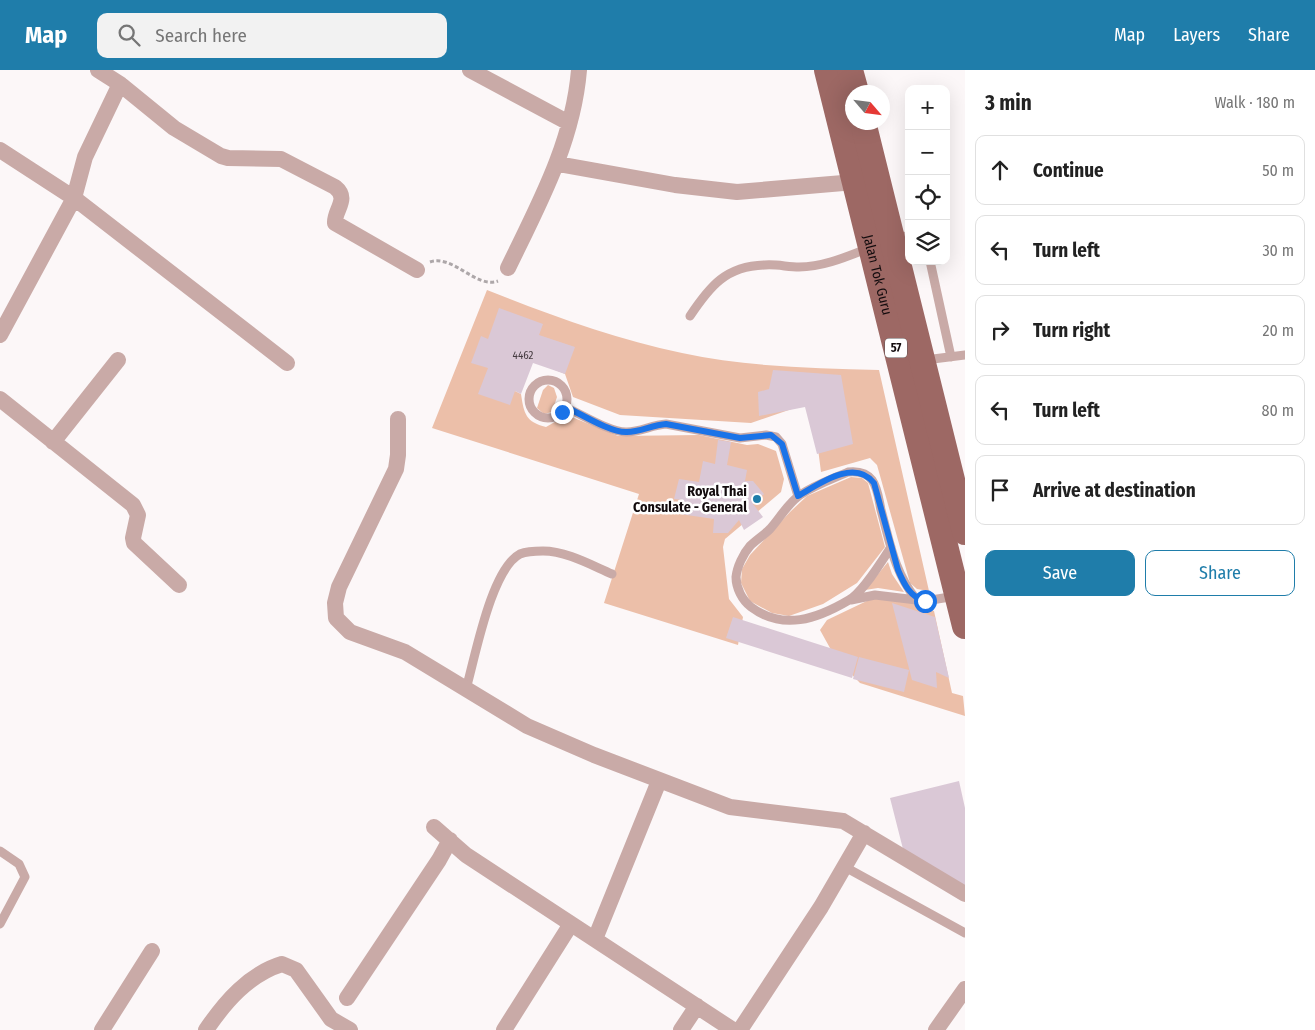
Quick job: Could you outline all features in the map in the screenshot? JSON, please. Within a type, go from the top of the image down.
[{"type":"main road","name":"Jalan Tok Guru","points":[[827,70],[855,182],[890,240],[965,626]]},
{"type":"main road","points":[[850,70],[854,85]]},
{"type":"main road","name":"Jalan Tok Guru","points":[[865,130],[890,240],[965,532]]},
{"type":"street","points":[[98,70],[120,84],[174,128],[222,156],[228,158],[281,159],[335,187],[339,190],[342,200],[335,223],[417,270]]},
{"type":"street","points":[[470,70],[569,123]]},
{"type":"street","points":[[508,268],[558,164],[578,92],[579,70]]},
{"type":"street","points":[[0,335],[74,198],[85,157],[120,84]]},
{"type":"street","points":[[0,150],[74,198],[287,363]]},
{"type":"street","points":[[558,164],[675,185],[737,192],[855,182]]},
{"type":"street","points":[[53,442],[118,360]]},
{"type":"street","points":[[0,399],[133,505],[138,515],[133,532],[134,543],[179,585]]},
{"type":"street","points":[[398,419],[396,469],[339,587],[335,603],[336,618],[350,632],[405,652],[527,726],[658,781],[730,807],[833,818],[843,821],[965,894]]},
{"type":"street","points":[[595,940],[658,781]]},
{"type":"street","points":[[434,827],[466,855],[733,1030]]},
{"type":"street","points":[[740,1030],[845,867],[864,833]]},
{"type":"street","points":[[347,998],[439,860],[450,840]]},
{"type":"street","points":[[504,1030],[571,924]]},
{"type":"street","points":[[102,1030],[152,951]]},
{"type":"street","points":[[206,1030],[238,990],[258,975],[282,964],[296,970],[331,1019],[350,1030]]},
{"type":"street","points":[[936,1030],[965,989]]},
{"type":"street","points":[[682,1030],[697,1006]]},
{"type":"lane","points":[[690,316],[705,294],[721,278],[743,267],[766,264],[799,268],[826,264],[890,240]]},
{"type":"lane","points":[[931,265],[951,357]]},
{"type":"lane","points":[[922,360],[965,355]]},
{"type":"lane","points":[[552,380],[558,383],[566,394],[566,407],[557,416],[552,418],[540,417],[534,414],[528,403],[530,391],[539,382],[552,380]]},
{"type":"lane","points":[[566,407],[612,428],[627,432],[666,424],[740,438],[766,435],[776,437],[782,444],[798,496]]},
{"type":"lane","points":[[916,599],[904,583],[891,546],[874,483],[864,473],[848,472],[798,496],[769,530],[750,547],[740,561],[736,577],[739,592],[748,605],[762,615],[774,620],[788,621],[806,618],[850,600],[875,595],[931,601],[958,596]]},
{"type":"lane","points":[[850,600],[876,571],[891,546]]},
{"type":"lane","points":[[466,689],[492,594],[504,571],[520,554],[543,551],[567,556],[612,574]]},
{"type":"lane","points":[[0,851],[19,864],[25,876],[0,924]]},
{"type":"lane","points":[[845,867],[965,933]]},
{"type":"path","points":[[417,270],[436,260],[491,282],[500,280],[508,268]]},
{"type":"shaded area","points":[[487,290],[583,326],[632,341],[706,358],[755,364],[879,370],[929,591],[917,589],[910,583],[877,465],[870,458],[821,472],[812,402],[751,423],[620,415],[573,397],[565,374],[516,354],[515,391],[521,394],[527,416],[539,425],[546,427],[567,415],[618,436],[699,435],[747,445],[758,444],[776,451],[784,479],[781,492],[725,539],[723,547],[729,599],[743,617],[738,645],[604,603],[639,494],[432,428]]},
{"type":"shaded area","points":[[548,385],[554,388],[557,397],[552,412],[544,414],[537,408],[543,390]]},
{"type":"shaded area","points":[[851,477],[862,478],[868,483],[885,547],[857,583],[823,604],[789,616],[772,613],[750,601],[741,583],[742,569],[750,555],[807,496]]},
{"type":"shaded area","points":[[888,562],[892,574],[904,592],[878,588],[865,590]]},
{"type":"shaded area","points":[[873,598],[904,600],[934,611],[952,693],[963,696],[965,716],[860,683],[835,657],[820,630],[827,620]]},
{"type":"building","points":[[499,308],[543,324],[539,335],[575,347],[565,374],[533,363],[521,394],[515,391],[510,405],[478,394],[488,368],[471,363],[481,336],[488,339]]},
{"type":"building","points":[[773,370],[841,375],[853,444],[817,454],[805,407],[759,416],[758,392],[769,389]]},
{"type":"building","points":[[718,440],[731,442],[727,465],[747,470],[745,481],[753,481],[764,494],[753,504],[763,517],[744,530],[739,520],[728,533],[713,533],[714,519],[680,514],[682,500],[674,499],[679,479],[699,482],[703,461],[715,464]]},
{"type":"building","points":[[892,603],[935,617],[949,678],[936,672],[937,688],[912,680]]},
{"type":"building","points":[[733,617],[858,657],[852,678],[726,638]]},
{"type":"building","points":[[859,657],[909,670],[904,692],[853,679]]},
{"type":"building","points":[[959,781],[965,808],[965,887],[903,849],[890,798]]},
{"type":"place","name":"Royal Thai Consulate - General","points":[[757,499]]},
{"type":"route","points":[[562,412],[566,407],[612,428],[627,432],[666,424],[740,438],[771,435],[780,440],[782,444],[798,496],[811,488],[848,472],[864,473],[874,483],[898,570],[904,583],[916,599],[925,601]]}]
